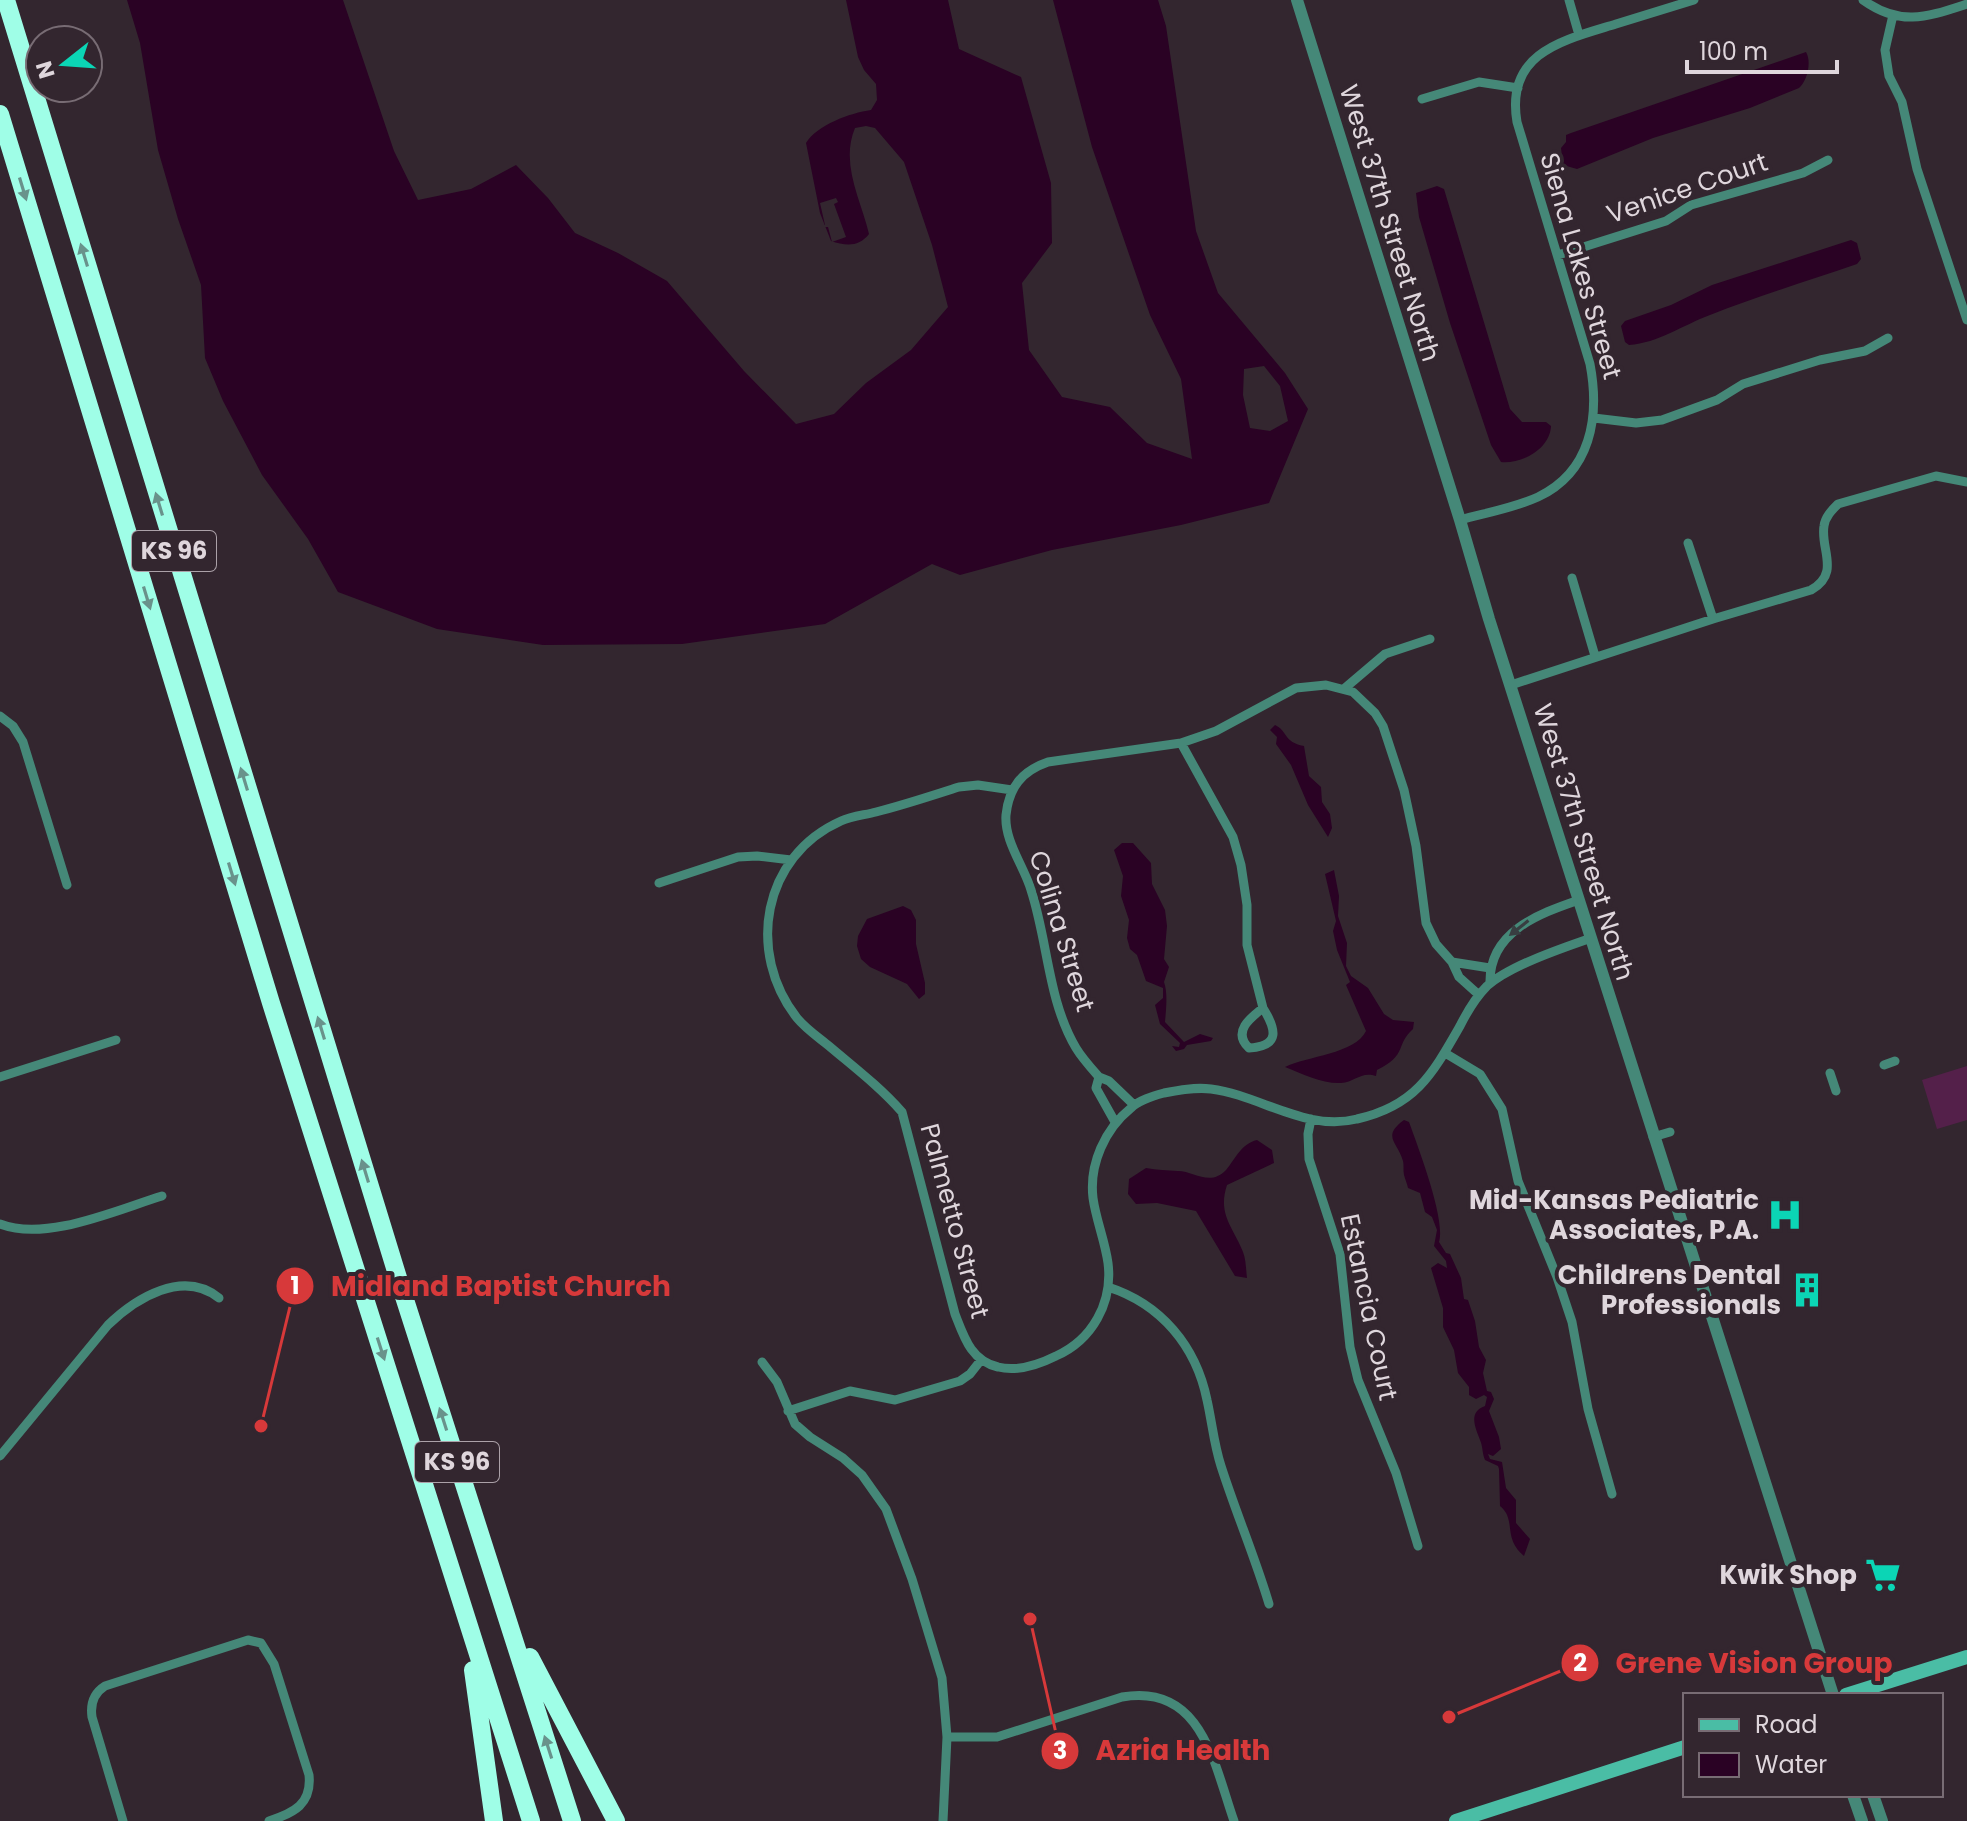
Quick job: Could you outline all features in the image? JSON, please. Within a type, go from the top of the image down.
[{"type":"highway","name":"KS 96","points":[[6,0],[199,633],[572,1821]]},
{"type":"highway","name":"KS 96","points":[[0,114],[271,1003],[531,1821]]},
{"type":"highway","points":[[428,1497],[474,1676],[494,1821]]},
{"type":"highway","points":[[478,1528],[516,1629],[616,1821]]},
{"type":"main road","points":[[1852,1693],[1967,1657]]},
{"type":"main road","points":[[1456,1821],[1683,1748]]},
{"type":"street","name":"West 37th Street North","points":[[1297,0],[1489,619],[1832,1693]]},
{"type":"street","points":[[1569,0],[1579,35]]},
{"type":"street","points":[[1422,99],[1479,82],[1518,88],[1536,56],[1552,45],[1694,0]]},
{"type":"street","points":[[1863,0],[1893,15],[1922,18],[1967,4]]},
{"type":"street","points":[[1893,15],[1885,50],[1889,76],[1902,102],[1917,169],[1967,320]]},
{"type":"street","name":"Siena Lakes Street","points":[[1460,520],[1535,499],[1556,487],[1579,462],[1594,418],[1595,391],[1590,364],[1519,129],[1515,108],[1518,88]]},
{"type":"street","name":"Venice Court","points":[[1558,255],[1666,221],[1691,205],[1803,173],[1828,160]]},
{"type":"street","points":[[1594,418],[1636,423],[1662,420],[1717,400],[1743,384],[1820,360],[1865,351],[1888,338]]},
{"type":"street","points":[[1511,685],[1818,586],[1827,572],[1824,525],[1838,504],[1936,476],[1967,482]]},
{"type":"street","points":[[1688,543],[1713,619]]},
{"type":"street","points":[[1572,578],[1595,656]]},
{"type":"street","points":[[1345,688],[1385,654],[1430,639]]},
{"type":"street","points":[[659,883],[738,857],[791,860],[841,820],[959,787],[978,785],[1012,790],[1025,773],[1048,762],[1181,743],[1229,725],[1296,688],[1326,685],[1345,688],[1360,698],[1383,726],[1411,819],[1426,923],[1436,944],[1452,962],[1459,977],[1479,995]]},
{"type":"street","points":[[0,716],[13,726],[23,742],[67,885]]},
{"type":"street","points":[[1181,743],[1233,837],[1247,905],[1247,945],[1263,1008]]},
{"type":"street","name":"Colina Street","points":[[1012,790],[1007,831],[1039,915],[1060,1012],[1076,1048],[1099,1077],[1109,1081],[1134,1105]]},
{"type":"street","name":"Palmetto Street","points":[[791,860],[779,880],[768,914],[767,951],[775,979],[799,1021],[882,1089],[902,1112],[955,1314],[968,1345],[981,1360]]},
{"type":"street","points":[[1490,983],[1490,968],[1498,949],[1514,930],[1540,913],[1579,900]]},
{"type":"street","points":[[788,1411],[850,1391],[895,1400],[960,1381],[981,1360],[1006,1369],[1026,1368],[1063,1353],[1082,1340],[1104,1307],[1108,1264],[1093,1197],[1094,1166],[1115,1122],[1134,1105],[1172,1091],[1209,1088],[1311,1119],[1341,1122],[1386,1111],[1414,1095],[1424,1085],[1479,995],[1490,983],[1543,955],[1591,938]]},
{"type":"street","points":[[1452,962],[1490,968]]},
{"type":"street","points":[[0,1077],[116,1040]]},
{"type":"street","points":[[1445,1053],[1480,1074],[1502,1109],[1518,1181],[1572,1322],[1588,1409],[1612,1494]]},
{"type":"street","points":[[1830,1073],[1836,1091]]},
{"type":"street","name":"Colina Street","points":[[1099,1077],[1096,1088],[1115,1122]]},
{"type":"street","name":"Estancia Court","points":[[1311,1119],[1309,1159],[1340,1254],[1350,1347],[1358,1380],[1396,1473],[1418,1546]]},
{"type":"street","points":[[1653,1137],[1670,1132]]},
{"type":"street","points":[[0,1224],[32,1231],[56,1228],[162,1196]]},
{"type":"street","points":[[0,1456],[121,1313],[157,1292],[179,1286],[202,1288],[219,1298]]},
{"type":"street","points":[[1108,1287],[1158,1313],[1183,1341],[1200,1373],[1217,1455],[1269,1604]]},
{"type":"street","points":[[762,1362],[777,1382],[795,1424],[862,1475],[886,1509],[912,1579],[942,1678],[947,1737],[943,1821]]},
{"type":"street","points":[[123,1821],[92,1717],[90,1707],[97,1691],[248,1640],[261,1643],[274,1664],[309,1775],[310,1785],[305,1803],[296,1811],[269,1821]]},
{"type":"street","points":[[947,1737],[997,1737],[1122,1697],[1143,1694],[1164,1699],[1190,1717],[1203,1733],[1234,1821]]},
{"type":"street","points":[[1854,1797],[1862,1821]]},
{"type":"street","points":[[1874,1797],[1882,1821]]},
{"type":"shaded area","points":[[1967,1066],[1967,1120],[1937,1129],[1922,1080]]},
{"type":"water","points":[[127,0],[343,0],[394,151],[418,200],[471,189],[516,165],[548,198],[575,233],[667,281],[744,371],[796,424],[834,414],[866,383],[911,350],[948,307],[932,245],[904,162],[875,128],[855,128],[851,141],[853,182],[869,234],[857,243],[831,241],[820,213],[806,143],[835,121],[871,110],[877,100],[876,84],[858,57],[846,0],[948,0],[959,49],[1021,77],[1051,183],[1052,243],[1022,283],[1029,350],[1062,397],[1110,407],[1147,443],[1192,459],[1181,379],[1150,315],[1092,147],[1053,0],[1158,0],[1166,26],[1196,231],[1218,293],[1285,373],[1308,409],[1269,503],[1181,525],[1052,550],[960,575],[932,564],[825,624],[682,644],[543,645],[437,629],[338,592],[308,539],[262,475],[223,401],[205,358],[201,285],[158,150],[140,43]],"holes":[[[1264,366],[1280,386],[1288,421],[1270,431],[1250,428],[1243,395],[1244,369]]]},
{"type":"water","points":[[1806,52],[1808,71],[1799,88],[1750,108],[1653,138],[1577,169],[1563,165],[1561,148],[1566,142],[1566,135]]},
{"type":"water","points":[[1437,186],[1444,189],[1510,409],[1522,422],[1546,422],[1551,426],[1546,442],[1526,458],[1501,462],[1491,445],[1450,323],[1419,217],[1416,193]]},
{"type":"water","points":[[1851,240],[1857,243],[1861,259],[1857,264],[1728,308],[1650,341],[1629,345],[1625,342],[1621,326],[1625,321],[1671,305],[1712,285]]},
{"type":"water","points":[[1275,725],[1292,742],[1304,746],[1309,776],[1321,787],[1322,802],[1330,814],[1332,828],[1328,837],[1308,805],[1291,765],[1276,744],[1277,737],[1270,730]]},
{"type":"water","points":[[1122,843],[1133,843],[1151,863],[1152,884],[1165,910],[1164,959],[1169,967],[1164,982],[1165,1022],[1184,1042],[1200,1034],[1213,1038],[1211,1041],[1187,1045],[1176,1051],[1172,1046],[1179,1047],[1180,1043],[1160,1024],[1155,1005],[1163,998],[1163,988],[1146,981],[1127,938],[1129,920],[1121,896],[1123,876],[1114,850]]},
{"type":"water","points":[[1334,870],[1339,896],[1338,916],[1347,943],[1346,966],[1351,976],[1368,988],[1384,1014],[1393,1020],[1414,1022],[1397,1055],[1377,1070],[1376,1076],[1366,1075],[1341,1083],[1320,1080],[1285,1067],[1341,1050],[1360,1039],[1366,1031],[1346,985],[1350,982],[1333,931],[1336,921],[1325,874]]},
{"type":"water","points":[[903,906],[911,910],[916,920],[916,944],[925,983],[925,994],[919,999],[907,984],[870,967],[861,959],[857,946],[858,936],[867,919]]},
{"type":"water","points":[[1404,1120],[1409,1122],[1430,1183],[1439,1217],[1439,1242],[1450,1254],[1461,1278],[1464,1299],[1468,1300],[1479,1347],[1486,1360],[1483,1373],[1487,1391],[1494,1399],[1489,1411],[1501,1449],[1493,1456],[1488,1454],[1490,1459],[1502,1462],[1506,1488],[1516,1500],[1516,1523],[1530,1539],[1524,1556],[1513,1542],[1508,1517],[1500,1506],[1498,1466],[1485,1460],[1475,1425],[1476,1412],[1485,1406],[1487,1397],[1484,1395],[1476,1399],[1469,1395],[1469,1387],[1458,1373],[1454,1350],[1443,1327],[1443,1308],[1431,1268],[1438,1263],[1447,1268],[1446,1261],[1434,1246],[1437,1230],[1432,1217],[1425,1212],[1420,1193],[1408,1188],[1401,1154],[1393,1140],[1393,1131]]},
{"type":"water","points":[[1257,1140],[1272,1150],[1274,1163],[1227,1185],[1224,1196],[1225,1213],[1244,1255],[1247,1278],[1235,1276],[1196,1211],[1157,1203],[1136,1204],[1128,1194],[1129,1179],[1146,1168],[1208,1178],[1220,1175],[1243,1148]]},
{"type":"pier","points":[[836,198],[838,202],[834,204],[846,237],[832,242],[828,227],[821,227],[825,225],[820,203]]},
{"type":"place","name":"Mid-Kansas Pediatric Associates, P.A.","points":[[1785,1215]]},
{"type":"place","name":"Childrens Dental Professionals","points":[[1807,1290]]},
{"type":"place","name":"Midland Baptist Church","points":[[261,1426]]},
{"type":"place","name":"Kwik Shop","points":[[1883,1575]]},
{"type":"place","name":"Azria Health","points":[[1030,1619]]},
{"type":"place","name":"Grene Vision Group","points":[[1449,1717]]}]
